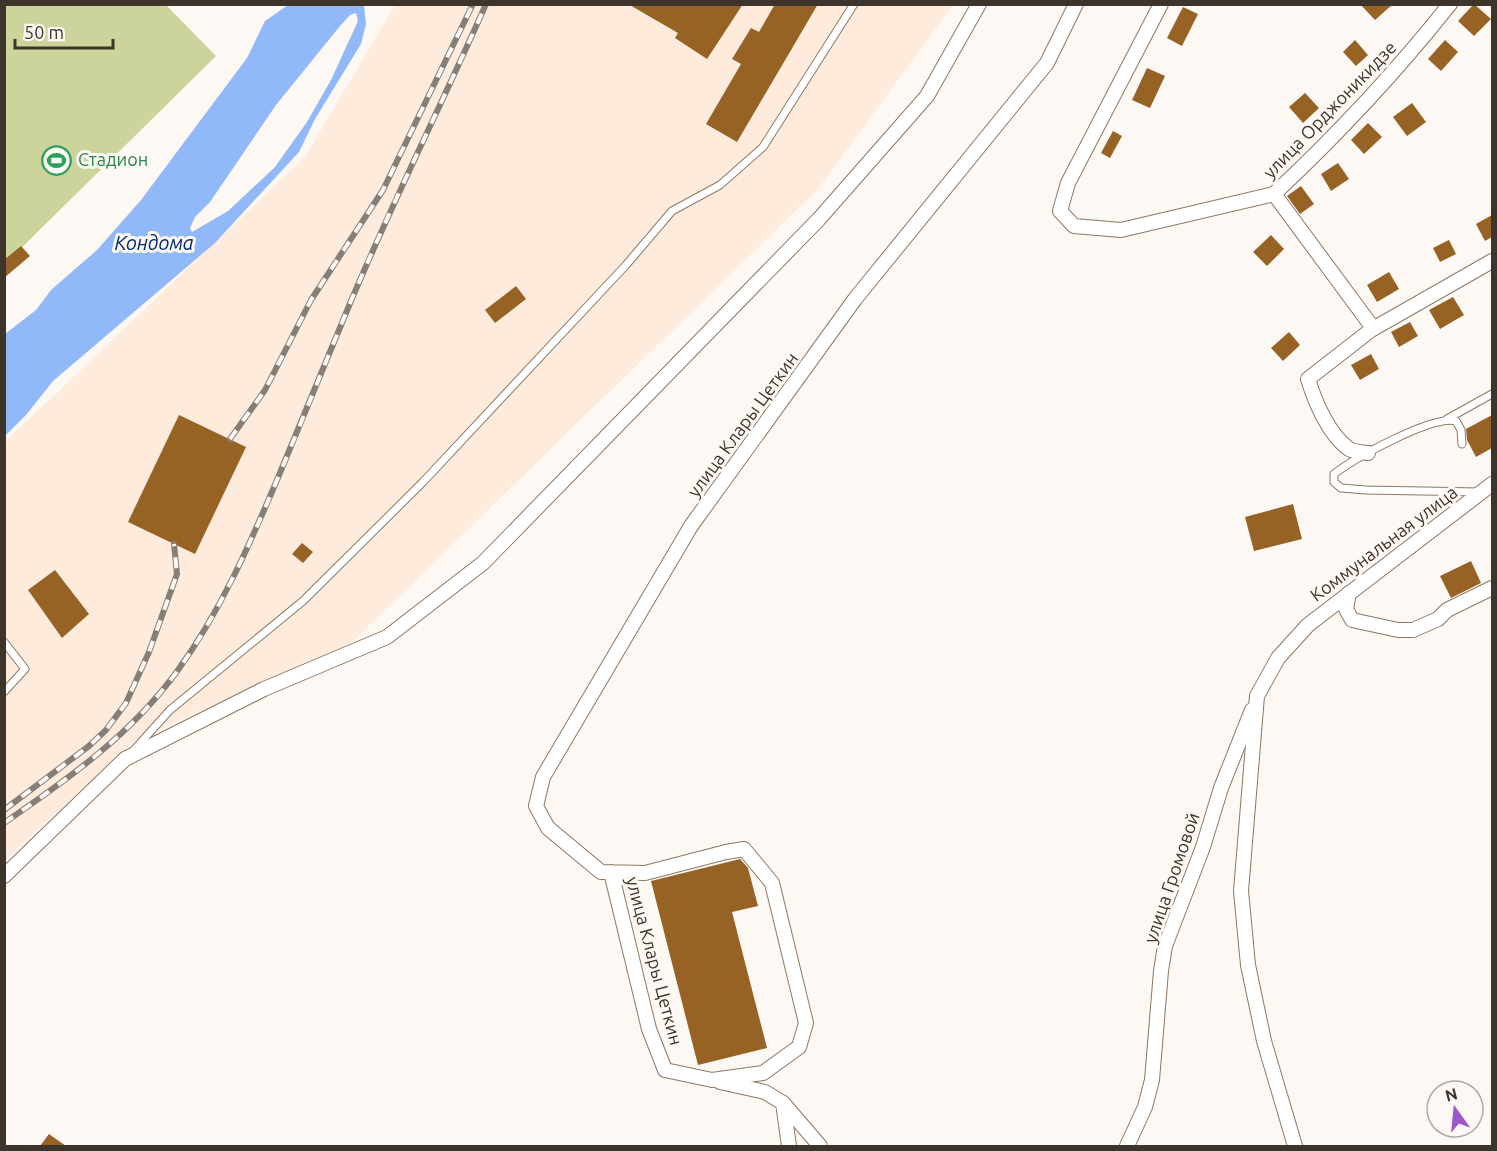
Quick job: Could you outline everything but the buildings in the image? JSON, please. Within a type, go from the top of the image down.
[{"type":"street","points":[[4,876],[125,759],[264,689],[387,637],[483,563],[834,202],[927,96],[979,4]]},
{"type":"street","name":"улица Клары Цеткин","points":[[611,872],[649,1029],[665,1070],[712,1080],[763,1072],[799,1047],[806,1023],[772,883],[744,849],[645,873],[611,872],[601,872],[548,828],[536,806],[543,777],[691,526],[855,299],[1047,63],[1076,4]]},
{"type":"street","points":[[1161,4],[1068,183],[1060,211],[1074,226],[1121,230],[1270,193],[1274,194]]},
{"type":"street","name":"улица Орджоникидзе","points":[[1373,328],[1274,194],[1323,148],[1417,46],[1450,4]]},
{"type":"street","points":[[1368,453],[1350,450],[1334,432],[1313,395],[1308,379],[1373,328],[1492,261]]},
{"type":"street","name":"Коммунальная улица","points":[[1257,696],[1278,658],[1308,625],[1487,488]]},
{"type":"street","points":[[1349,593],[1346,609],[1352,620],[1398,630],[1413,630],[1492,588]]},
{"type":"street","points":[[1257,696],[1241,891],[1248,965],[1264,1041],[1295,1146]]},
{"type":"street","name":"улица Громовой","points":[[1127,1146],[1145,1107],[1152,1080],[1165,946],[1203,847],[1221,788],[1257,696]]},
{"type":"street","points":[[712,1080],[765,1092],[783,1103],[820,1146]]},
{"type":"street","points":[[783,1103],[789,1146]]},
{"type":"lane","points":[[125,759],[170,710],[303,601],[423,482],[626,265],[672,211],[720,185],[763,147],[854,4]]},
{"type":"lane","name":"Коммунальная улица","points":[[1487,488],[1366,490],[1341,488],[1334,482],[1334,474],[1368,453],[1415,430],[1447,419],[1492,394]]},
{"type":"lane","points":[[1447,419],[1456,421],[1461,430],[1462,444]]},
{"type":"lane","points":[[4,642],[25,669],[4,692]]},
{"type":"shaded area","points":[[395,5],[953,5],[818,189],[350,644],[135,740],[5,860],[5,442],[305,157]]},
{"type":"green space","name":"Стадион","points":[[5,5],[166,5],[216,56],[5,264]]},
{"type":"water","name":"Кондома","points":[[288,5],[364,5],[366,24],[361,44],[315,119],[299,152],[215,243],[53,381],[26,415],[5,436],[5,334],[36,310],[51,290],[97,250],[141,200],[247,58],[265,21]],"holes":[[[356,13],[358,21],[331,80],[307,122],[275,167],[228,211],[192,232],[190,228],[195,217],[210,202],[276,105],[350,15]]]},
{"type":"railway","points":[[230,439],[265,390],[311,300],[383,190],[473,4]]},
{"type":"railway","points":[[4,823],[52,790],[120,735],[160,693],[207,625],[256,529],[367,264],[486,4]]},
{"type":"railway","points":[[4,810],[89,746],[106,730],[126,703],[149,652],[177,574],[174,544]]},
{"type":"place","name":"Стадион","points":[[57,160]]}]
